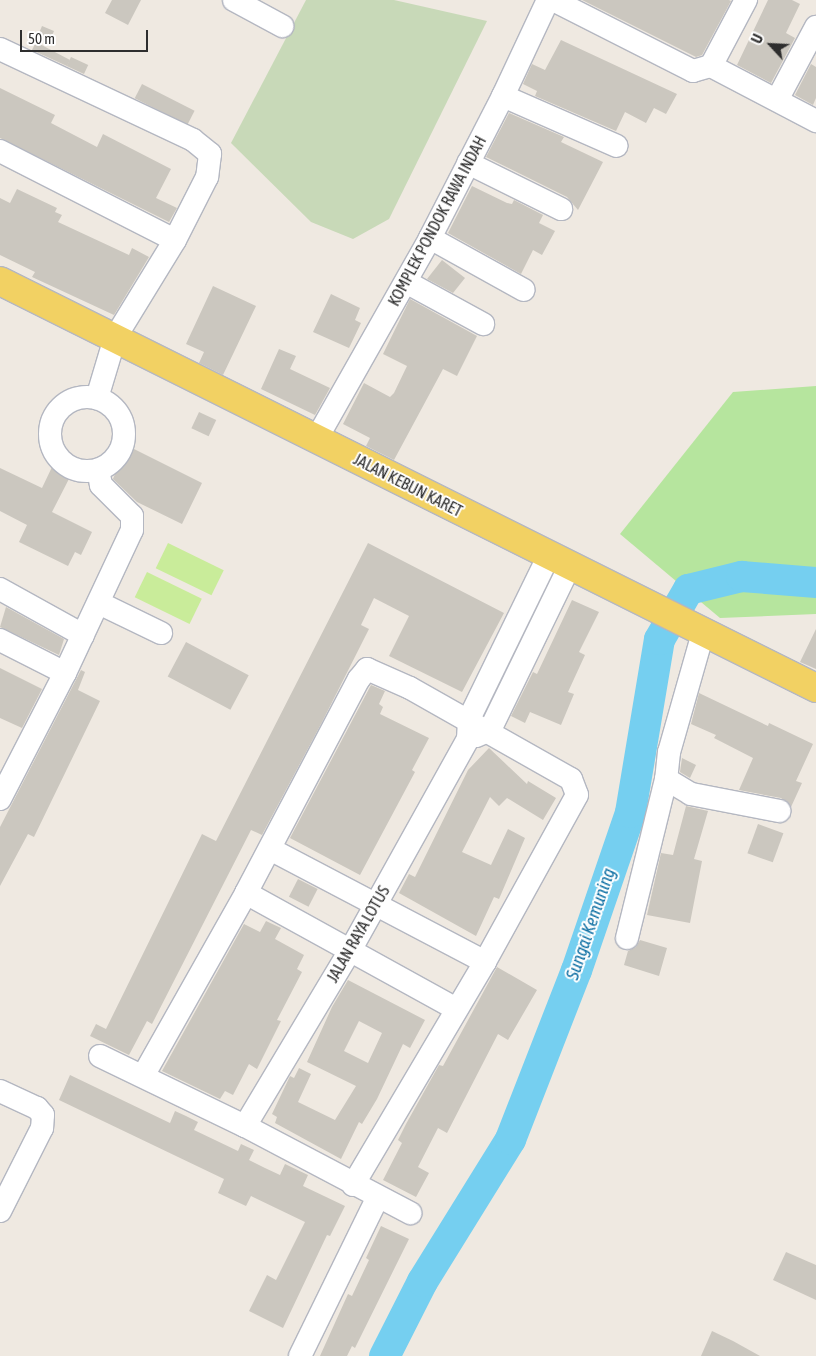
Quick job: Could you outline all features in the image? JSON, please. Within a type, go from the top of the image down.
[{"type":"main road","name":"JALAN KEBUN KARET","points":[[0,281],[317,438],[660,613],[816,688]]},
{"type":"street","points":[[234,0],[282,26]]},
{"type":"street","name":"KOMPLEK PONDOK RAWA INDAH","points":[[317,438],[430,238],[504,96],[548,0]]},
{"type":"street","points":[[553,0],[588,8],[692,71],[711,66],[816,121]]},
{"type":"street","points":[[711,66],[746,0]]},
{"type":"street","points":[[777,100],[816,27]]},
{"type":"street","points":[[0,49],[194,140],[210,154],[207,177],[175,240],[115,338],[96,398]]},
{"type":"street","points":[[504,96],[616,146]]},
{"type":"street","points":[[0,151],[175,240]]},
{"type":"street","points":[[468,163],[560,209]]},
{"type":"street","points":[[430,238],[524,290]]},
{"type":"street","points":[[406,282],[483,324]]},
{"type":"street","points":[[77,398],[96,398],[113,407],[123,424],[124,443],[114,460],[98,470],[78,471],[62,461],[51,445],[51,425],[60,408],[77,398]]},
{"type":"street","points":[[0,799],[84,635],[130,537],[134,520],[99,482],[98,470]]},
{"type":"street","points":[[490,730],[559,562]]},
{"type":"street","name":"JALAN RAYA LOTUS","points":[[245,1126],[351,949],[559,562]]},
{"type":"street","points":[[0,589],[84,635]]},
{"type":"street","points":[[99,603],[161,633]]},
{"type":"street","points":[[627,938],[666,779],[669,752],[695,630]]},
{"type":"street","points":[[0,640],[65,673]]},
{"type":"street","points":[[143,1076],[246,894],[343,706],[368,669],[468,729],[490,730],[571,779],[578,796],[485,962],[353,1185]]},
{"type":"street","points":[[666,779],[691,794],[778,810]]},
{"type":"street","points":[[270,849],[485,962]]},
{"type":"street","points":[[246,894],[351,949],[456,1009]]},
{"type":"street","points":[[100,1056],[245,1126],[353,1185],[410,1213]]},
{"type":"street","points":[[0,1090],[37,1108],[43,1115],[42,1128],[0,1211]]},
{"type":"street","points":[[300,1356],[378,1197]]},
{"type":"green space","points":[[306,0],[394,0],[487,21],[389,219],[353,239],[311,222],[231,143]]},
{"type":"green space","points":[[816,386],[816,614],[720,618],[620,534],[733,392]]},
{"type":"green space","points":[[168,543],[224,570],[211,595],[156,568]]},
{"type":"green space","points":[[147,572],[202,599],[190,624],[135,597]]},
{"type":"building","points":[[112,0],[141,0],[128,25],[105,13]]},
{"type":"building","points":[[582,0],[731,1],[702,55],[696,57]]},
{"type":"building","points":[[768,0],[792,0],[800,4],[786,33],[795,38],[771,83],[737,65]]},
{"type":"building","points":[[42,26],[54,31],[48,44],[37,39]]},
{"type":"building","points":[[561,40],[677,94],[666,114],[654,108],[646,123],[625,112],[616,131],[535,96],[537,91],[523,84],[532,64],[545,70]]},
{"type":"building","points":[[36,42],[70,60],[67,66],[32,50]]},
{"type":"building","points":[[71,57],[88,65],[84,74],[67,66]]},
{"type":"building","points":[[811,64],[816,67],[816,98],[813,105],[795,95]]},
{"type":"building","points":[[142,84],[195,111],[187,125],[135,98]]},
{"type":"building","points":[[0,88],[55,115],[51,123],[97,147],[103,134],[171,169],[156,198],[177,208],[169,222],[0,138]]},
{"type":"building","points":[[509,113],[564,137],[561,142],[603,162],[578,210],[567,197],[486,157]]},
{"type":"building","points":[[472,186],[507,203],[512,204],[514,200],[543,215],[539,223],[555,231],[542,255],[533,250],[521,274],[448,233]]},
{"type":"building","points":[[17,189],[57,208],[55,212],[62,215],[58,222],[129,255],[132,248],[149,257],[114,315],[32,277],[35,272],[0,255],[0,198],[10,203]]},
{"type":"building","points":[[442,260],[465,278],[453,293],[427,279]]},
{"type":"building","points":[[213,286],[256,306],[223,375],[199,363],[204,352],[186,344]]},
{"type":"building","points":[[331,294],[360,308],[355,320],[361,323],[349,348],[313,332]]},
{"type":"building","points":[[410,299],[477,336],[457,376],[443,369],[394,460],[366,446],[370,438],[343,424],[364,383],[390,397],[394,393],[407,366],[383,354]]},
{"type":"building","points":[[279,349],[296,356],[290,369],[330,388],[315,415],[261,389]]},
{"type":"building","points":[[199,412],[216,420],[209,436],[191,428]]},
{"type":"building","points":[[128,446],[202,483],[182,524],[137,502],[113,479],[117,469],[113,467],[119,453],[124,455]]},
{"type":"building","points":[[52,467],[71,475],[52,512],[92,532],[81,555],[75,552],[68,566],[19,542],[27,525],[0,511],[0,468],[42,488]]},
{"type":"building","points":[[368,543],[504,613],[462,692],[389,656],[409,616],[374,598],[361,625],[369,629],[321,724],[262,835],[251,830],[152,1024],[147,1021],[129,1055],[90,1036],[96,1024],[106,1029],[202,834],[216,841]]},
{"type":"building","points":[[572,600],[599,612],[579,652],[585,655],[568,692],[574,694],[561,725],[530,712],[525,723],[511,716],[533,672],[537,674]]},
{"type":"building","points":[[6,607],[64,639],[59,655],[0,627]]},
{"type":"building","points":[[816,629],[816,669],[800,662]]},
{"type":"building","points":[[186,642],[249,675],[230,710],[168,676]]},
{"type":"building","points":[[0,668],[42,689],[22,728],[0,718]]},
{"type":"building","points":[[81,670],[85,672],[78,690],[100,701],[34,837],[28,834],[0,886],[0,827]]},
{"type":"building","points":[[371,685],[385,691],[379,704],[383,707],[380,714],[429,738],[412,770],[415,772],[360,875],[290,838]]},
{"type":"building","points":[[699,693],[768,726],[769,723],[813,744],[796,781],[802,783],[791,807],[781,798],[739,790],[753,758],[714,738],[716,735],[691,724]]},
{"type":"building","points":[[489,748],[527,784],[528,781],[556,798],[543,820],[507,798],[499,806],[490,797],[462,852],[491,865],[508,829],[525,838],[499,899],[494,897],[476,936],[399,893],[409,874],[415,877],[468,770]]},
{"type":"building","points":[[682,758],[696,765],[690,778],[680,772]]},
{"type":"building","points":[[686,806],[708,811],[694,859],[702,861],[690,923],[647,915],[661,853],[673,855]]},
{"type":"building","points":[[758,824],[783,833],[773,862],[747,853]]},
{"type":"building","points":[[298,879],[318,889],[309,907],[289,897]]},
{"type":"building","points":[[266,921],[281,928],[275,939],[304,955],[297,969],[302,972],[277,1020],[281,1021],[257,1069],[249,1064],[233,1095],[225,1091],[220,1099],[162,1071],[244,924],[260,932]]},
{"type":"building","points":[[640,940],[667,948],[659,976],[624,965],[628,951],[636,947]]},
{"type":"building","points":[[497,967],[537,990],[508,1040],[498,1034],[447,1133],[438,1128],[418,1167],[429,1173],[416,1197],[383,1180],[402,1143],[398,1140],[406,1124],[439,1065],[443,1066]]},
{"type":"building","points":[[348,980],[425,1020],[410,1048],[403,1044],[377,1099],[362,1124],[359,1122],[341,1159],[275,1123],[277,1117],[272,1114],[290,1076],[294,1078],[299,1068],[311,1074],[298,1102],[335,1120],[356,1086],[307,1062],[332,1007]],"holes":[[[359,1021],[382,1033],[368,1063],[344,1051]]]},
{"type":"building","points":[[70,1075],[170,1123],[175,1111],[186,1116],[198,1122],[194,1130],[238,1151],[241,1144],[254,1150],[249,1160],[265,1168],[280,1175],[285,1164],[308,1175],[303,1186],[345,1206],[330,1236],[327,1235],[283,1328],[249,1311],[267,1275],[276,1280],[305,1222],[251,1196],[246,1206],[218,1193],[224,1179],[59,1100]]},
{"type":"building","points":[[381,1226],[409,1239],[355,1348],[352,1346],[347,1356],[320,1356],[348,1294],[352,1296],[369,1260],[366,1258]]},
{"type":"building","points":[[786,1252],[816,1265],[816,1300],[773,1280]]},
{"type":"building","points":[[712,1331],[733,1341],[760,1356],[701,1356]]},
{"type":"waterway","name":"Sungai Kemuning","points":[[384,1356],[422,1281],[510,1139],[576,970],[630,812],[659,639],[688,589],[741,576],[816,582]]}]
